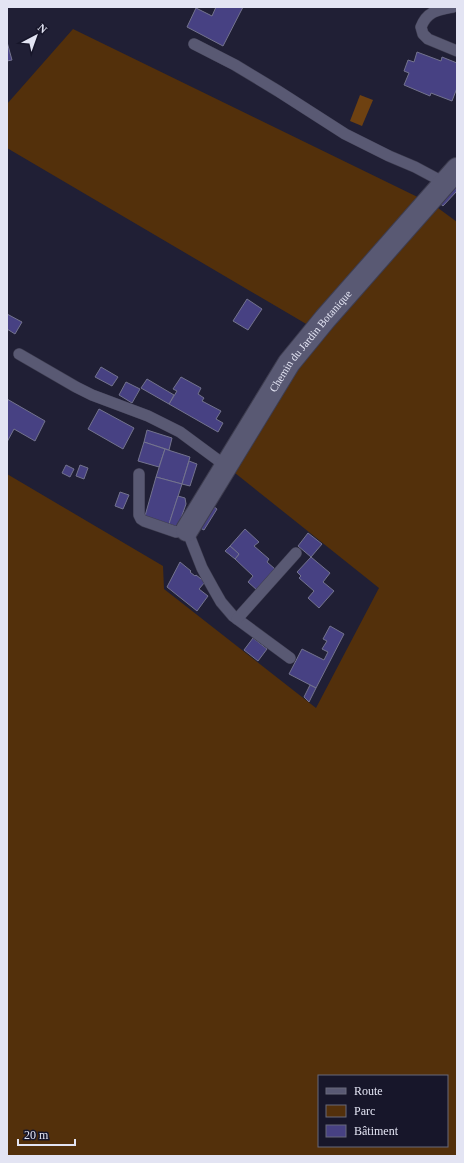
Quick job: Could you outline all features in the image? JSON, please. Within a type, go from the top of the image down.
[{"type":"street","name":"Chemin du Jardin Botanique","points":[[187,530],[289,363],[309,337],[451,176]]},
{"type":"lane","points":[[453,7],[441,8],[428,15],[423,21],[421,27],[423,34],[428,39],[457,51]]},
{"type":"lane","points":[[194,44],[235,65],[345,134],[415,167],[451,176]]},
{"type":"lane","points":[[19,354],[82,390],[148,416],[180,432],[226,466]]},
{"type":"lane","points":[[139,474],[139,515],[141,519],[144,522],[176,532],[187,530],[202,568],[212,588],[233,616],[290,658]]},
{"type":"lane","points":[[237,619],[296,553]]},
{"type":"green space","points":[[73,29],[434,205],[457,222],[457,1156],[7,1156],[7,474],[163,566],[164,589],[316,708],[379,588],[230,469],[308,325],[7,148],[7,104]]},
{"type":"shaded area","points":[[360,95],[373,100],[362,126],[350,121]]},
{"type":"building","points":[[216,7],[243,7],[223,46],[187,27],[196,8],[212,16]]},
{"type":"building","points":[[7,42],[12,60],[7,61]]},
{"type":"building","points":[[417,52],[441,61],[442,57],[457,63],[457,88],[452,101],[431,93],[430,96],[404,85],[409,73],[404,71],[408,60],[414,62]]},
{"type":"building","points":[[457,178],[457,191],[443,206],[437,201]]},
{"type":"building","points":[[247,299],[262,309],[248,330],[233,321]]},
{"type":"building","points":[[7,314],[22,322],[15,334],[7,329]]},
{"type":"building","points":[[101,367],[118,377],[112,386],[95,377]]},
{"type":"building","points":[[181,377],[201,388],[198,394],[204,398],[202,401],[221,411],[216,419],[223,423],[218,432],[169,404],[177,391],[173,389]]},
{"type":"building","points":[[147,379],[174,395],[169,404],[141,388]]},
{"type":"building","points":[[126,382],[140,389],[132,403],[119,395]]},
{"type":"building","points":[[7,399],[45,421],[35,441],[14,429],[7,442]]},
{"type":"building","points":[[99,409],[134,428],[123,449],[88,429]]},
{"type":"building","points":[[147,430],[172,438],[169,450],[144,442]]},
{"type":"building","points":[[144,442],[165,449],[159,467],[138,461]]},
{"type":"building","points":[[165,449],[190,457],[182,484],[156,477]]},
{"type":"building","points":[[189,461],[197,464],[190,486],[182,484]]},
{"type":"building","points":[[66,465],[74,469],[70,477],[62,473]]},
{"type":"building","points":[[80,465],[88,468],[84,479],[76,476]]},
{"type":"building","points":[[156,477],[182,484],[169,524],[145,516]]},
{"type":"building","points":[[120,492],[129,495],[123,509],[115,506]]},
{"type":"building","points":[[178,496],[185,498],[186,504],[178,527],[169,524]]},
{"type":"building","points":[[210,504],[217,509],[204,530],[198,527]]},
{"type":"building","points":[[245,529],[259,542],[254,546],[269,559],[267,562],[275,569],[258,591],[248,582],[253,576],[235,559],[239,554],[230,546]]},
{"type":"building","points":[[308,533],[322,544],[311,557],[298,546]]},
{"type":"building","points":[[230,546],[239,554],[235,559],[225,551]]},
{"type":"building","points":[[311,557],[330,573],[323,582],[334,591],[319,608],[308,598],[314,591],[299,578],[301,576],[297,572]]},
{"type":"building","points":[[180,562],[195,576],[196,575],[205,582],[199,589],[208,596],[197,611],[167,587]]},
{"type":"building","points":[[330,626],[344,634],[316,688],[289,674],[302,649],[324,660],[328,652],[322,649],[327,641],[323,639]]},
{"type":"building","points":[[253,638],[267,649],[258,661],[244,650]]},
{"type":"building","points":[[310,685],[316,688],[309,702],[304,697]]}]
